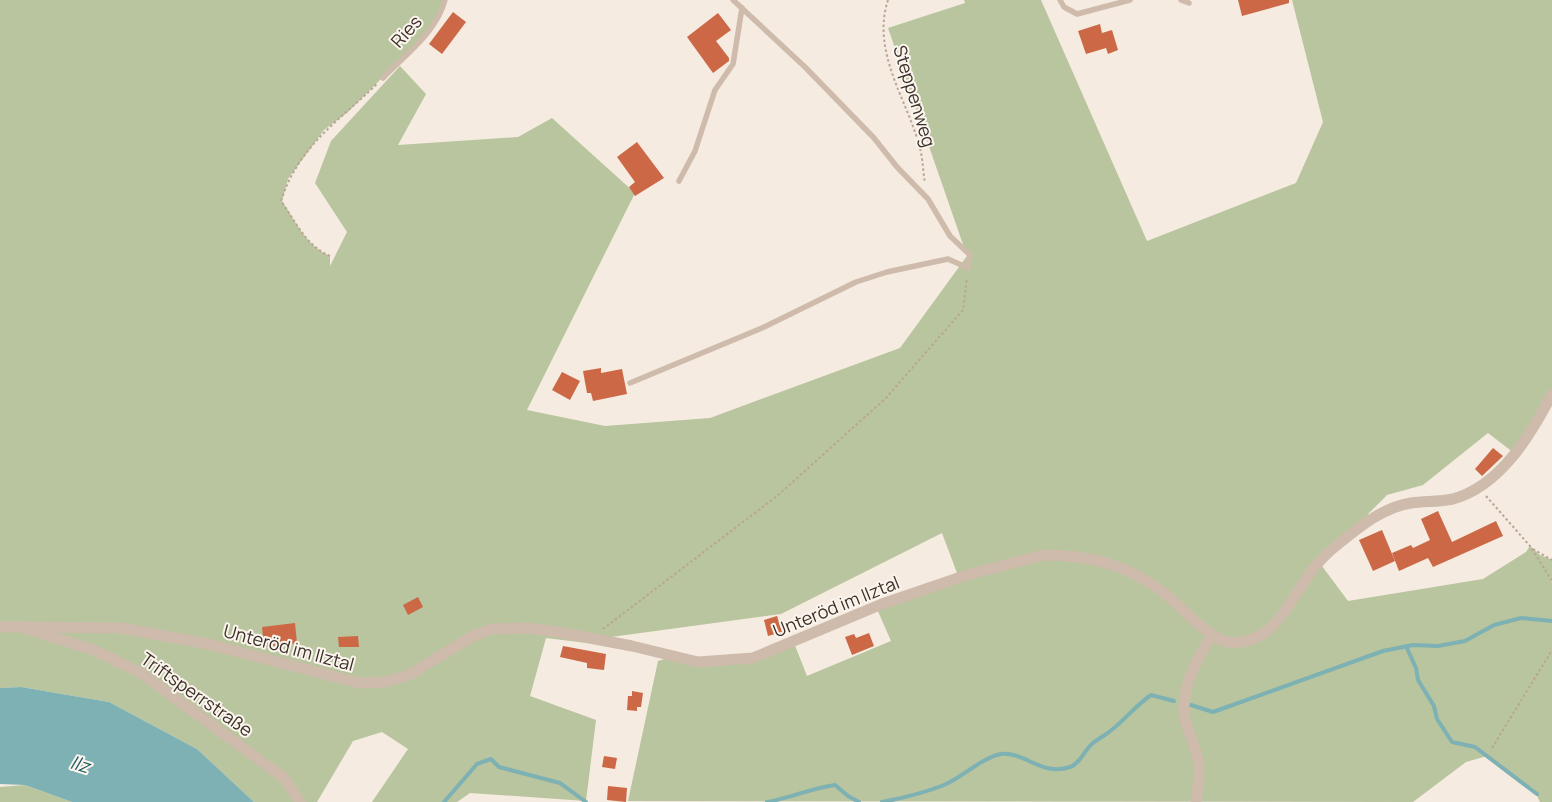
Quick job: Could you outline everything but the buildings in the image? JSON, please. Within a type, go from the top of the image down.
[{"type":"street","name":"Unteröd im Ilztal","points":[[22,626],[121,628],[208,644],[359,683],[384,682],[409,675],[473,636],[491,629],[528,628],[632,646],[698,662],[753,658],[882,604],[967,575],[1044,555],[1092,559],[1131,571],[1167,596],[1212,635],[1232,642],[1257,638],[1277,622],[1308,576],[1325,556],[1376,516],[1394,507],[1411,503],[1453,498],[1478,486],[1501,469],[1530,432],[1552,394]]},
{"type":"street","name":"Triftsperrstraße","points":[[0,626],[22,626],[94,650],[141,673],[284,778],[300,802]]},
{"type":"street","points":[[1196,802],[1199,773],[1198,758],[1188,732],[1183,704],[1190,677],[1212,635]]},
{"type":"lane","name":"Ries","points":[[383,78],[431,29],[443,9],[445,0]]},
{"type":"lane","points":[[630,383],[762,328],[856,282],[887,272],[948,260],[968,268],[970,255],[950,236],[928,199],[845,108],[733,0]]},
{"type":"lane","points":[[1060,0],[1064,7],[1077,14],[1130,0]]},
{"type":"lane","points":[[1182,0],[1188,3]]},
{"type":"lane","points":[[680,181],[695,151],[715,90],[733,64],[742,8]]},
{"type":"path","name":"Steppenweg","points":[[888,0],[882,30],[888,58],[920,149],[928,199]]},
{"type":"path","points":[[330,256],[319,251],[306,238],[282,201],[288,180],[324,130],[348,112],[383,78]]},
{"type":"path","points":[[589,640],[777,496],[885,400],[963,310],[968,268]]},
{"type":"path","points":[[1478,486],[1530,546],[1540,555],[1552,560]]},
{"type":"path","points":[[1530,546],[1552,581]]},
{"type":"path","points":[[1492,748],[1552,650]]},
{"type":"green space","points":[[0,0],[445,0],[431,29],[348,112],[324,130],[288,179],[282,201],[308,240],[330,256],[330,266],[347,232],[315,183],[331,141],[400,66],[426,94],[398,145],[518,137],[552,118],[635,193],[527,410],[605,426],[710,418],[900,348],[967,256],[888,28],[965,3],[964,0],[1041,0],[1147,241],[1296,183],[1323,122],[1292,0],[1552,0],[1552,394],[1514,453],[1488,433],[1423,485],[1387,495],[1369,513],[1360,527],[1319,562],[1348,601],[1483,579],[1526,552],[1530,546],[1540,555],[1552,560],[1552,581],[1550,577],[1552,583],[1552,802],[1540,802],[1536,794],[1487,756],[1466,762],[1413,802],[628,801],[658,661],[671,657],[729,661],[794,643],[807,676],[891,641],[877,609],[957,573],[942,533],[781,614],[589,640],[587,643],[546,638],[530,696],[596,720],[586,801],[470,793],[457,802],[372,802],[408,749],[382,732],[353,741],[317,802],[254,802],[197,749],[109,702],[21,687],[0,688]]},
{"type":"green space","points":[[25,785],[72,802],[0,802],[0,787]]},
{"type":"water","name":"Ilz","points":[[21,687],[109,702],[197,749],[254,802],[72,802],[25,785],[0,784],[0,688]]},
{"type":"waterway","points":[[1191,705],[1213,712],[1383,651],[1413,645],[1438,646],[1465,641],[1494,625],[1521,618],[1552,621]]},
{"type":"waterway","points":[[1406,646],[1416,668],[1418,680],[1434,706],[1437,719],[1452,742],[1475,747],[1537,794]]},
{"type":"waterway","points":[[882,802],[944,785],[986,759],[1001,754],[1018,756],[1051,769],[1070,767],[1077,763],[1093,743],[1114,728],[1151,695],[1174,701]]},
{"type":"waterway","points":[[444,802],[477,764],[491,759],[499,767],[560,783],[586,802]]},
{"type":"waterway","points":[[767,802],[835,785],[859,802]]}]
